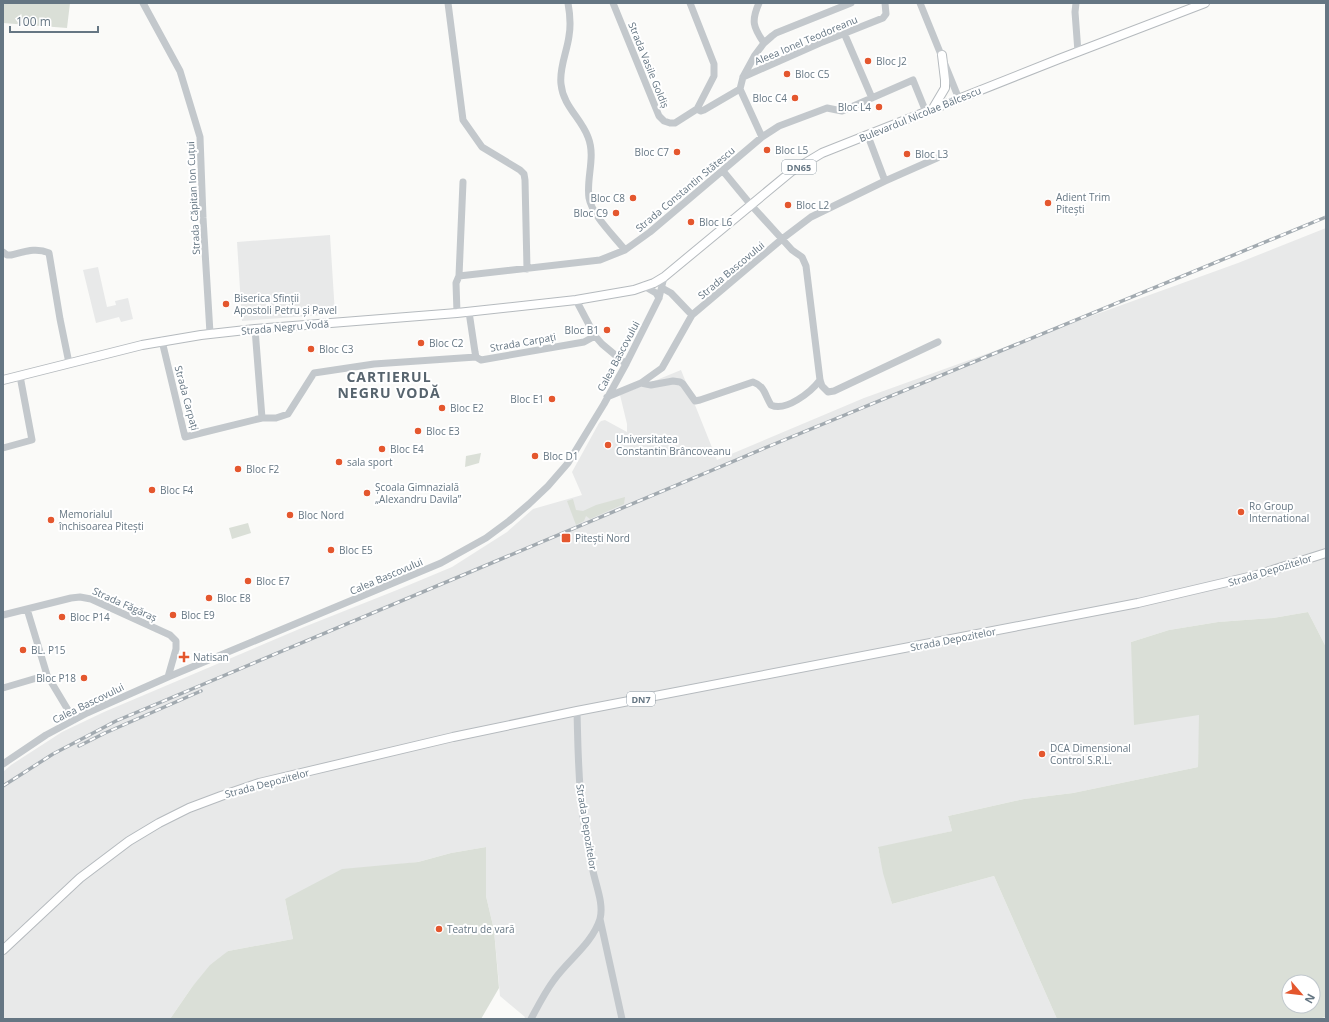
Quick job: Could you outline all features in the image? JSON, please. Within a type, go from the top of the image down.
[{"type":"main road","name":"Bulevardul Nicolae Bălcescu","points":[[664,278],[800,165],[822,153],[1205,3]]},
{"type":"main road","points":[[929,111],[945,88],[942,55]]},
{"type":"main road","name":"Strada Negru Vodă","points":[[3,380],[162,341],[210,333],[469,312],[576,300],[634,290],[664,278]]},
{"type":"main road","name":"Strada Depozitelor","points":[[3,950],[80,878],[109,854],[144,831],[189,808],[259,783],[453,737],[577,711],[1138,603],[1257,575],[1326,553]]},
{"type":"street","name":"Strada Căpitan Ion Cuțui","points":[[143,3],[180,71],[200,137],[210,333]]},
{"type":"street","points":[[448,3],[463,120],[482,147],[520,170],[524,174],[527,269]]},
{"type":"street","points":[[568,3],[570,18],[569,37],[562,63],[560,83],[563,96],[569,108],[584,129],[588,138],[591,151],[589,197],[592,207],[625,250]]},
{"type":"street","name":"Strada Vasile Goldiș","points":[[613,3],[659,116],[664,121],[675,123],[697,109]]},
{"type":"street","points":[[690,3],[714,64],[714,76],[697,109],[701,111],[704,110],[740,88]]},
{"type":"street","points":[[759,3],[754,15],[754,24],[764,43]]},
{"type":"street","points":[[762,137],[740,88],[743,77],[755,55],[764,43],[776,33],[851,3]]},
{"type":"street","name":"Aleea Ionel Teodoreanu","points":[[743,77],[844,33],[883,18],[886,14],[885,3]]},
{"type":"street","points":[[920,3],[959,99]]},
{"type":"street","points":[[1076,3],[1075,12],[1078,52]]},
{"type":"street","points":[[844,33],[872,98]]},
{"type":"street","name":"Strada Constantin Stătescu","points":[[459,276],[600,260],[625,250],[723,171],[762,137],[779,126],[827,108],[842,110],[912,80],[929,111]]},
{"type":"street","points":[[868,136],[885,181]]},
{"type":"street","name":"Strada Bascovului","points":[[607,398],[642,383],[662,368],[692,315],[782,240],[818,213],[937,158]]},
{"type":"street","points":[[723,171],[782,240],[802,257],[806,266],[820,380],[822,386],[828,392],[938,342]]},
{"type":"street","points":[[457,313],[456,283],[459,276],[463,182]]},
{"type":"street","points":[[3,252],[7,255],[33,250],[44,250],[49,253],[69,363]]},
{"type":"street","name":"Calea Bascovului","points":[[3,764],[46,735],[74,720],[168,677],[441,563],[486,538],[529,504],[560,472],[578,447],[626,364],[659,298],[664,278]]},
{"type":"street","points":[[644,286],[656,293],[659,298]]},
{"type":"street","points":[[662,288],[671,293],[692,315]]},
{"type":"street","points":[[576,300],[595,336],[602,344],[626,364]]},
{"type":"street","points":[[469,312],[476,357]]},
{"type":"street","points":[[255,329],[262,418]]},
{"type":"street","name":"Strada Carpați","points":[[162,341],[185,437],[262,418],[276,418],[288,414],[314,373],[374,364],[476,357],[481,360],[584,342],[595,336]]},
{"type":"street","points":[[3,448],[32,440],[20,376]]},
{"type":"street","points":[[642,383],[651,385],[673,381],[680,382],[695,401],[754,382],[759,384],[764,390],[771,406],[776,408],[786,406],[806,394],[820,380]]},
{"type":"street","name":"Strada Făgăraș","points":[[3,615],[71,598],[86,597],[170,635],[176,641],[176,649],[168,677]]},
{"type":"street","points":[[27,608],[48,675],[74,720]]},
{"type":"street","points":[[3,688],[48,675]]},
{"type":"street","name":"Strada Depozitelor","points":[[531,1019],[554,979],[585,944],[600,919],[600,897],[592,865],[580,793],[577,711]]},
{"type":"street","name":"Strada Depozitelor","points":[[600,919],[622,1019]]},
{"type":"shaded area","points":[[3,3],[70,3],[67,28],[3,23]]},
{"type":"shaded area","points":[[1326,228],[1326,647],[1308,612],[1273,618],[1218,622],[1169,630],[1131,642],[1200,715],[1198,767],[1073,793],[1024,799],[948,816],[952,831],[878,848],[892,904],[994,876],[1057,1019],[524,1019],[525,1017],[500,996],[494,930],[486,896],[486,847],[451,853],[418,862],[393,865],[285,899],[293,939],[228,951],[192,987],[170,1019],[3,1019],[3,772],[11,765],[62,732],[104,712],[304,627],[452,567],[507,532],[533,509],[582,495],[572,472],[599,423],[605,420],[627,432],[627,424],[620,395],[681,370],[717,460],[864,398],[1238,263]]},
{"type":"shaded area","points":[[330,235],[335,314],[242,321],[237,242]]},
{"type":"shaded area","points":[[98,267],[107,307],[116,305],[115,301],[128,298],[133,319],[121,322],[119,317],[96,323],[83,270]]},
{"type":"shaded area","points":[[481,453],[479,463],[465,467],[466,456]]},
{"type":"shaded area","points":[[625,497],[624,504],[590,519],[586,516],[584,521],[576,525],[567,501],[573,499],[576,510],[583,511],[596,505]]},
{"type":"shaded area","points":[[248,523],[251,533],[232,539],[229,528]]},
{"type":"shaded area","points":[[1308,612],[1326,647],[1326,1017],[1318,1019],[1057,1019],[994,876],[892,904],[883,873],[878,847],[952,831],[948,816],[1024,799],[1073,793],[1198,767],[1199,715],[1134,725],[1131,642],[1169,630],[1218,622],[1273,618]]},
{"type":"shaded area","points":[[486,847],[486,896],[494,930],[499,988],[481,1019],[170,1019],[192,987],[210,965],[228,951],[293,939],[285,899],[342,869],[418,862],[451,853]]},
{"type":"railway","points":[[3,786],[53,754],[116,721],[772,445],[1326,217]]},
{"type":"railway","points":[[79,746],[201,691]]},
{"type":"place","name":"Bloc J2","points":[[868,61]]},
{"type":"place","name":"Bloc C5","points":[[787,74]]},
{"type":"place","name":"Bloc C4","points":[[795,98]]},
{"type":"place","name":"Bloc L4","points":[[879,107]]},
{"type":"place","name":"Bloc L5","points":[[767,150]]},
{"type":"place","name":"Bloc C7","points":[[677,152]]},
{"type":"place","name":"Bloc L3","points":[[907,154]]},
{"type":"place","name":"Bloc C8","points":[[633,198]]},
{"type":"place","name":"Adient Trim Pitești","points":[[1048,203]]},
{"type":"place","name":"Bloc L2","points":[[788,205]]},
{"type":"place","name":"Bloc C9","points":[[616,213]]},
{"type":"place","name":"Bloc L6","points":[[691,222]]},
{"type":"place","name":"Biserica Sfinții Apostoli Petru și Pavel","points":[[226,304]]},
{"type":"place","name":"Bloc B1","points":[[607,330]]},
{"type":"place","name":"Bloc C2","points":[[421,343]]},
{"type":"place","name":"Bloc C3","points":[[311,349]]},
{"type":"place","name":"Bloc E1","points":[[552,399]]},
{"type":"place","name":"Bloc E2","points":[[442,408]]},
{"type":"place","name":"Bloc E3","points":[[418,431]]},
{"type":"place","name":"Universitatea Constantin Brâncoveanu","points":[[608,445]]},
{"type":"place","name":"Bloc E4","points":[[382,449]]},
{"type":"place","name":"Bloc D1","points":[[535,456]]},
{"type":"place","name":"sala sport","points":[[339,462]]},
{"type":"place","name":"Bloc F2","points":[[238,469]]},
{"type":"place","name":"Bloc F4","points":[[152,490]]},
{"type":"place","name":"Școala Gimnazială „Alexandru Davila”","points":[[367,493]]},
{"type":"place","name":"Ro Group International","points":[[1241,512]]},
{"type":"place","name":"Bloc Nord","points":[[290,515]]},
{"type":"place","name":"Memorialul închisoarea Pitești","points":[[51,520]]},
{"type":"place","name":"Pitești Nord","points":[[566,538]]},
{"type":"place","name":"Bloc E5","points":[[331,550]]},
{"type":"place","name":"Bloc E7","points":[[248,581]]},
{"type":"place","name":"Bloc E8","points":[[209,598]]},
{"type":"place","name":"Bloc E9","points":[[173,615]]},
{"type":"place","name":"Bloc P14","points":[[62,617]]},
{"type":"place","name":"BL. P15","points":[[23,650]]},
{"type":"place","name":"Natisan","points":[[184,657]]},
{"type":"place","name":"Bloc P18","points":[[84,678]]},
{"type":"place","name":"DCA Dimensional Control S.R.L.","points":[[1042,754]]},
{"type":"place","name":"Teatru de vară","points":[[439,929]]},
{"type":"district","name":"CARTIERUL NEGRU VODĂ","points":[[389,384]]}]
